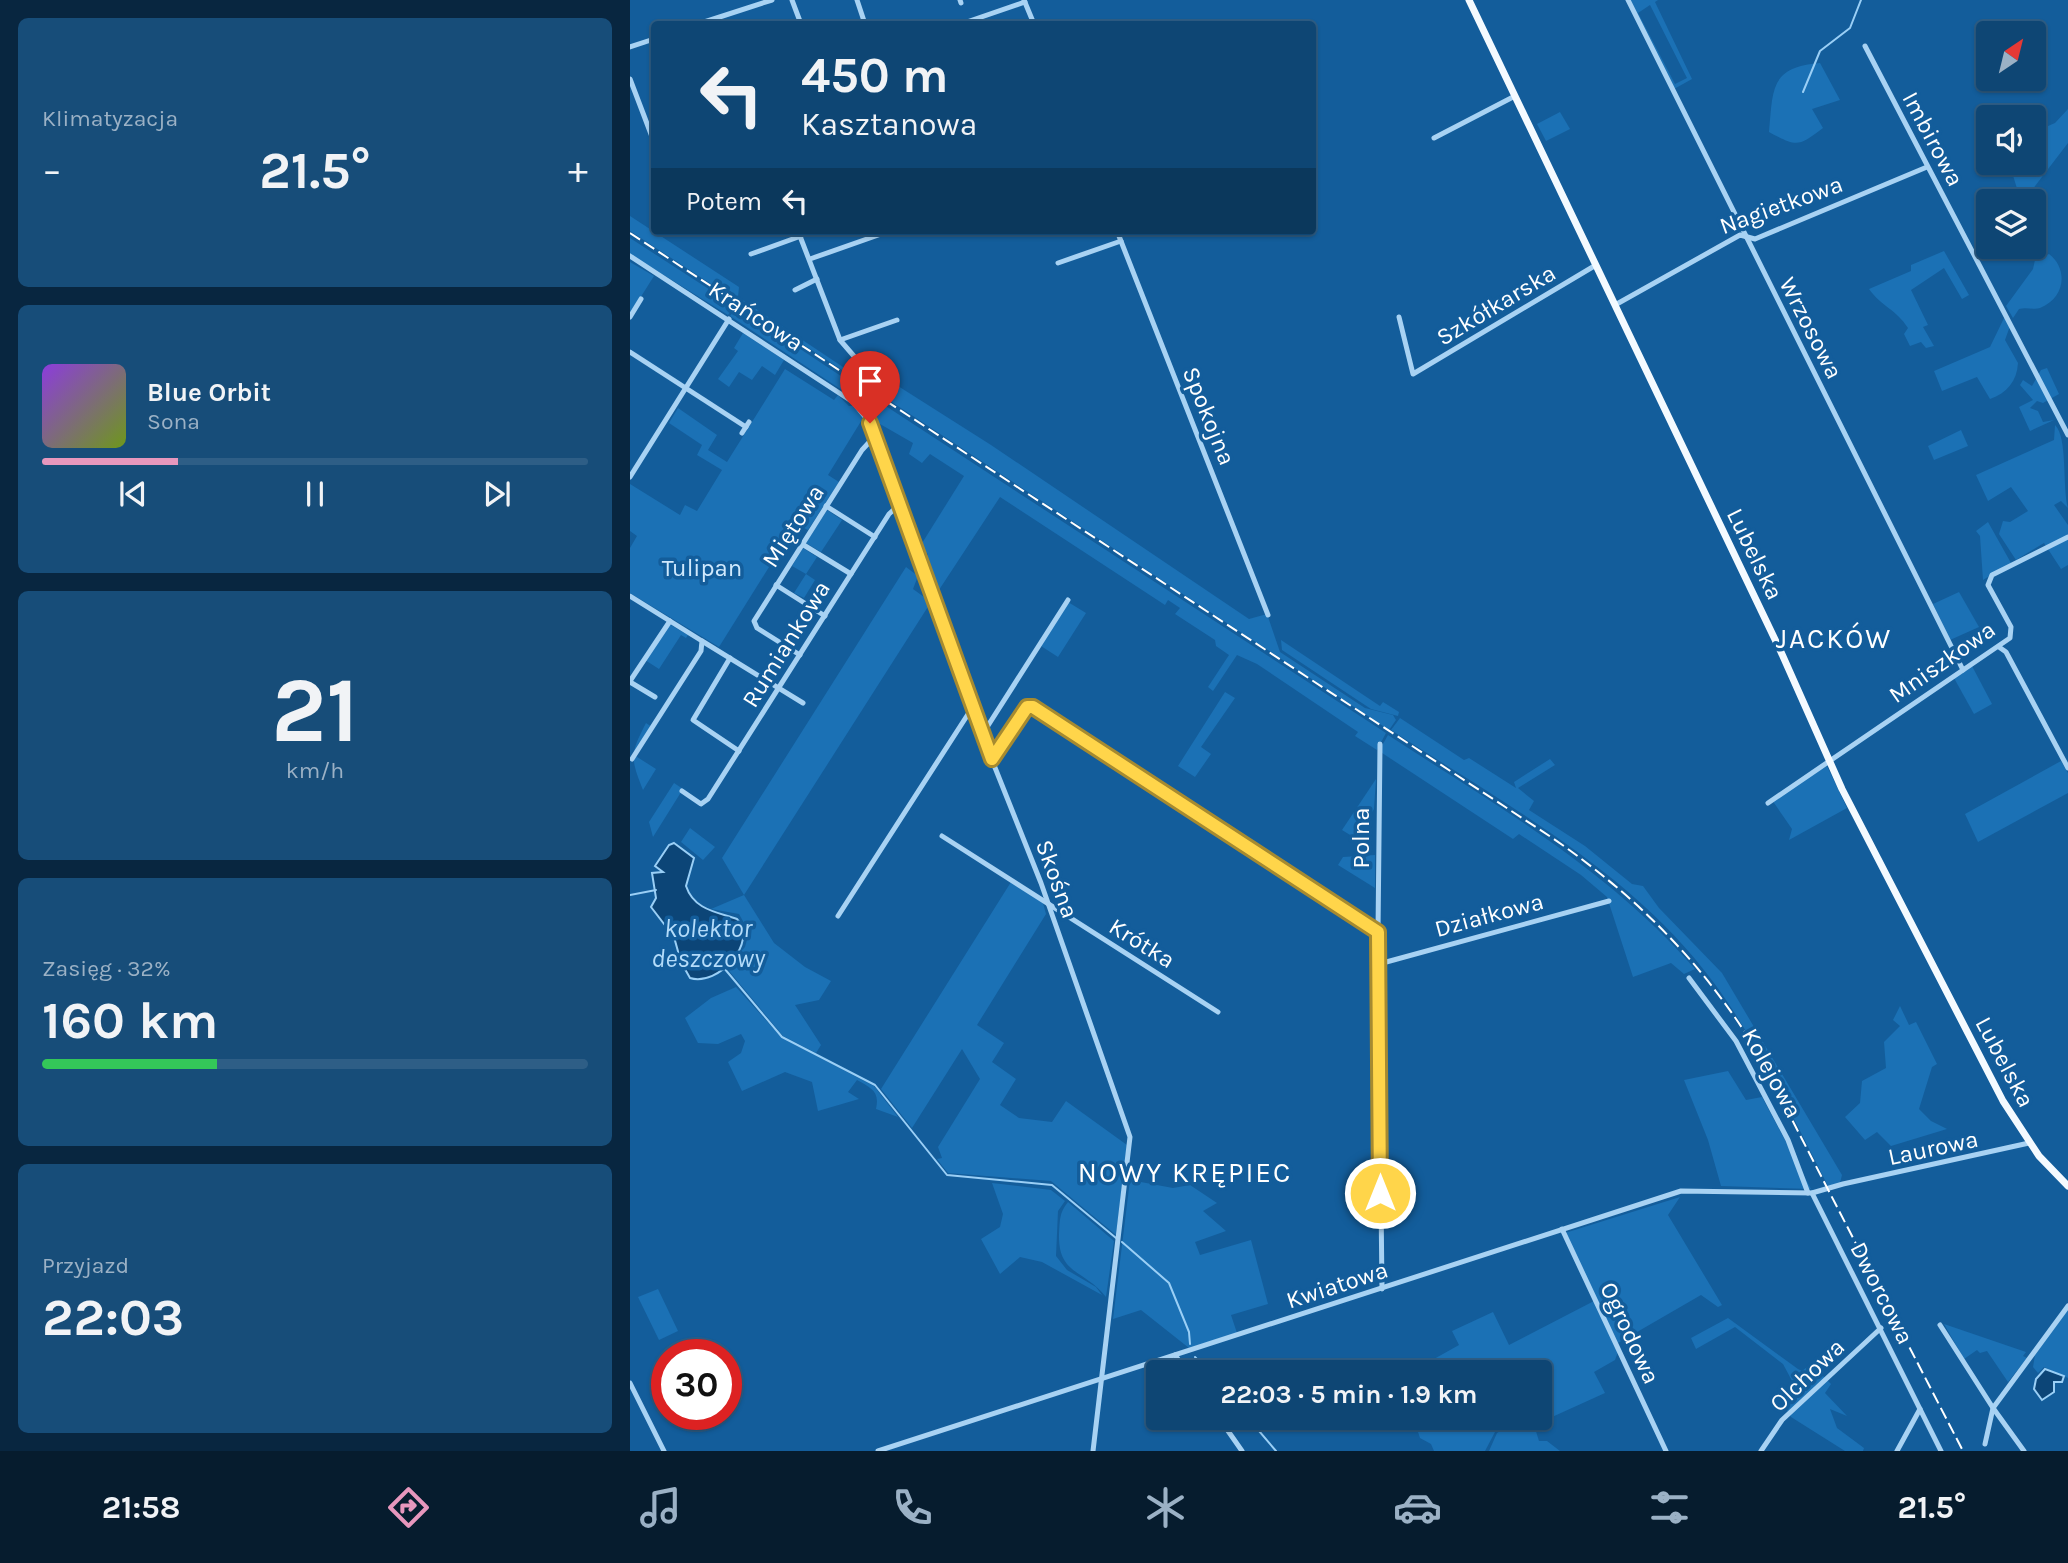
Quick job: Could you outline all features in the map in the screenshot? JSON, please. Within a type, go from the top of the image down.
[{"type":"main road","name":"Lubelska","points":[[1469,0],[1830,761],[1992,1081],[2029,1143],[2068,1186]]},
{"type":"street","points":[[720,21],[772,0]]},
{"type":"street","points":[[792,0],[800,21]]},
{"type":"street","points":[[857,0],[865,21]]},
{"type":"street","name":"Wrzosowa","points":[[1629,0],[1963,670]]},
{"type":"street","points":[[969,21],[1024,1],[1033,21]]},
{"type":"street","points":[[630,47],[651,40]]},
{"type":"street","name":"Imbirowa","points":[[1865,46],[2009,317],[2068,435]]},
{"type":"street","points":[[630,79],[651,134]]},
{"type":"street","points":[[1434,138],[1515,96]]},
{"type":"street","name":"Nagietkowa","points":[[1615,305],[1740,235],[1755,239],[1927,167]]},
{"type":"street","points":[[751,254],[797,235]]},
{"type":"street","points":[[799,235],[840,341],[878,384]]},
{"type":"street","points":[[810,259],[878,235]]},
{"type":"street","name":"Spokojna","points":[[1118,235],[1268,615]]},
{"type":"street","points":[[1058,263],[1121,241]]},
{"type":"street","name":"Krańcowa","points":[[630,256],[860,408]]},
{"type":"street","name":"Szkółkarska","points":[[1399,317],[1405,352],[1413,374],[1596,265]]},
{"type":"street","points":[[795,290],[817,279]]},
{"type":"street","points":[[630,317],[641,299]]},
{"type":"street","points":[[630,477],[729,319]]},
{"type":"street","points":[[840,341],[897,320]]},
{"type":"street","points":[[630,352],[746,427]]},
{"type":"street","name":"Skośna","points":[[860,408],[874,438],[982,735],[1048,904],[1131,1141],[1093,1451]]},
{"type":"street","name":"Miętowa","points":[[800,655],[753,624],[862,450],[874,438]]},
{"type":"street","name":"Rumiankowa","points":[[682,792],[704,803],[875,537],[899,505]]},
{"type":"street","points":[[826,506],[875,537]]},
{"type":"street","name":"Mniszkowa","points":[[1768,803],[1999,647],[2013,632],[1988,585],[1992,575],[2068,537]]},
{"type":"street","points":[[802,544],[851,574]]},
{"type":"street","points":[[776,585],[825,616]]},
{"type":"street","points":[[630,596],[701,643],[803,703]]},
{"type":"street","points":[[982,735],[1068,600]]},
{"type":"street","points":[[654,697],[630,681],[670,621]]},
{"type":"street","points":[[632,759],[701,651],[701,643]]},
{"type":"street","points":[[1999,647],[2006,652],[2068,768]]},
{"type":"street","points":[[730,658],[693,719],[695,723],[739,751]]},
{"type":"street","points":[[992,759],[1027,707],[1033,707],[1378,932]]},
{"type":"street","points":[[838,916],[972,708]]},
{"type":"street","name":"Polna","points":[[1380,744],[1378,932],[1382,1289]]},
{"type":"street","points":[[942,836],[1048,904]]},
{"type":"street","name":"Działkowa","points":[[1379,964],[1609,901]]},
{"type":"street","name":"Krótka","points":[[1048,904],[1218,1012]]},
{"type":"street","name":"Kolejowa","points":[[1689,978],[1736,1041],[1788,1140],[1810,1193]]},
{"type":"street","name":"Laurowa","points":[[1810,1193],[2029,1143]]},
{"type":"street","name":"Kwiatowa","points":[[878,1451],[1689,1190],[1810,1193]]},
{"type":"street","name":"Dworcowa","points":[[1810,1193],[1881,1328],[1941,1451]]},
{"type":"street","name":"Ogrodowa","points":[[1562,1230],[1666,1451]]},
{"type":"street","points":[[1985,1444],[1993,1408],[2068,1306]]},
{"type":"street","points":[[1940,1325],[2024,1451]]},
{"type":"street","name":"Olchowa","points":[[1761,1451],[1782,1420],[1881,1328]]},
{"type":"street","points":[[1175,1355],[1179,1360]]},
{"type":"street","points":[[630,1383],[664,1451]]},
{"type":"street","points":[[1897,1451],[1920,1409]]},
{"type":"street","points":[[1227,1430],[1242,1451]]},
{"type":"green space","points":[[1630,0],[1658,0],[1655,2],[1692,79],[1674,89]],"holes":[[[1650,5],[1687,78],[1675,84],[1638,13]]]},
{"type":"green space","points":[[1820,63],[1840,100],[1812,109],[1823,128],[1797,143],[1769,132],[1777,83],[1792,69]]},
{"type":"green space","points":[[2068,109],[2068,143],[2046,172],[2046,127],[2055,123]]},
{"type":"green space","points":[[1560,112],[1570,129],[1546,141],[1537,124]]},
{"type":"green space","points":[[2013,175],[2043,175],[2033,189],[2017,189]]},
{"type":"green space","points":[[630,216],[651,230],[651,235],[659,235],[739,287],[738,297],[873,387],[871,389],[630,231]]},
{"type":"green space","points":[[630,238],[735,306],[728,315],[630,254]]},
{"type":"green space","points":[[1944,251],[1969,295],[1962,299],[1944,268],[1911,290],[1928,325],[1923,327],[1934,346],[1926,348],[1921,342],[1910,346],[1904,334],[1908,328],[1869,289],[1911,271],[1911,265]]},
{"type":"green space","points":[[2049,254],[2059,267],[2059,290],[2049,303],[2038,309],[2019,309],[2013,318],[2006,306],[2033,269],[2035,260],[2046,259]]},
{"type":"green space","points":[[630,262],[654,276],[630,314]]},
{"type":"green space","points":[[737,307],[868,394],[860,402],[730,316]]},
{"type":"green space","points":[[2005,316],[2010,326],[2005,340],[2018,363],[2010,386],[1990,399],[1977,377],[1942,391],[1934,371],[1990,347]]},
{"type":"green space","points":[[743,333],[784,360],[775,375],[762,366],[752,380],[739,372],[729,387],[718,379],[738,351],[734,348]]},
{"type":"green space","points":[[2047,368],[2059,394],[2043,403],[2037,401],[2030,408],[2038,411],[2043,422],[2054,420],[2030,431],[2019,407],[2033,400],[2020,385],[2023,380],[2032,386],[2041,370]]},
{"type":"green space","name":"Tulipan","points":[[785,369],[834,400],[838,395],[863,418],[828,475],[839,482],[808,530],[796,524],[719,647],[630,593],[630,548],[637,536],[630,531],[630,484],[680,515],[685,505],[697,511],[722,470],[697,455],[702,445],[669,423],[678,408],[717,435],[708,450],[727,462]]},
{"type":"green space","points":[[887,379],[991,445],[1249,619],[1267,614],[1280,652],[1365,708],[1393,715],[1396,720],[1389,730],[875,391],[880,382]]},
{"type":"green space","points":[[872,397],[1386,733],[1377,750],[1355,736],[1358,732],[1257,664],[1237,655],[1213,691],[1208,687],[1229,655],[1216,646],[1215,640],[1175,614],[1180,608],[1168,600],[1165,605],[1000,497],[935,596],[923,564],[928,554],[919,548],[964,476],[930,454],[922,463],[909,454],[913,443],[873,420],[865,407]]},
{"type":"green space","points":[[2055,425],[2062,440],[2068,508],[2061,501],[2054,505],[2068,525],[2068,565],[2061,569],[2044,543],[2016,560],[1999,534],[2003,521],[2010,522],[2028,511],[2011,487],[1988,501],[1976,475],[2054,440]]},
{"type":"green space","points":[[1961,430],[1968,446],[1934,460],[1928,446]]},
{"type":"green space","points":[[827,510],[842,520],[821,552],[806,543]]},
{"type":"green space","points":[[1988,522],[2011,563],[1983,580],[1980,536],[1976,531]]},
{"type":"green space","points":[[803,548],[817,557],[806,574],[792,566]]},
{"type":"green space","points":[[906,567],[918,576],[913,589],[931,602],[744,895],[722,858]]},
{"type":"green space","points":[[806,574],[815,580],[804,598],[794,593]]},
{"type":"green space","points":[[1959,592],[1979,627],[1950,640],[1933,604]]},
{"type":"green space","points":[[1068,602],[1086,613],[1058,657],[1041,646]]},
{"type":"green space","points":[[669,624],[688,635],[686,638],[681,635],[659,669],[645,660]]},
{"type":"green space","points":[[1281,640],[1380,706],[1383,702],[1399,712],[1398,716],[1371,709],[1282,650]]},
{"type":"green space","points":[[1972,666],[1992,704],[1974,714],[1954,678]]},
{"type":"green space","points":[[1225,692],[1235,698],[1201,747],[1211,754],[1195,777],[1178,766]]},
{"type":"green space","points":[[1400,718],[1464,760],[1469,758],[1516,788],[1514,782],[1550,759],[1555,765],[1518,788],[1534,801],[1529,810],[1585,846],[1632,884],[1643,886],[1659,908],[1722,973],[1842,1175],[1840,1183],[1828,1186],[1775,1083],[1731,1007],[1682,943],[1645,907],[1564,843],[1522,813],[1391,730]]},
{"type":"green space","points":[[646,723],[652,727],[634,755]]},
{"type":"green space","points":[[1388,735],[1550,841],[1626,900],[1695,969],[1684,974],[1671,963],[1633,977],[1607,897],[1581,875],[1519,834],[1513,839],[1379,751]]},
{"type":"green space","points":[[634,755],[656,769],[643,790]]},
{"type":"green space","points":[[2061,761],[2068,773],[2068,793],[1978,842],[1965,814]]},
{"type":"green space","points":[[1827,766],[1847,808],[1789,840],[1792,829],[1772,800]]},
{"type":"green space","points":[[1376,779],[1374,809],[1355,838],[1342,830]]},
{"type":"green space","points":[[674,783],[683,789],[653,837],[649,822]]},
{"type":"green space","points":[[690,828],[715,847],[703,860],[681,842]]},
{"type":"green space","points":[[1375,855],[1375,888],[1338,865],[1343,857]]},
{"type":"green space","points":[[1011,882],[1043,903],[1046,914],[977,1025],[1004,1043],[992,1062],[1016,1079],[1000,1105],[1019,1118],[1052,1122],[1066,1101],[1127,1145],[1116,1235],[1051,1181],[948,1173],[937,1159],[942,1158],[938,1147],[980,1079],[962,1049],[912,1128],[881,1089]]},
{"type":"green space","points":[[744,895],[774,943],[805,967],[831,981],[819,1000],[795,1005],[821,1045],[816,1053],[783,1036],[727,967],[745,947],[749,932],[739,914],[711,909]]},
{"type":"green space","points":[[736,987],[782,1038],[874,1086],[898,1117],[876,1109],[875,1094],[857,1080],[848,1092],[859,1099],[818,1111],[812,1082],[785,1072],[742,1091],[728,1062],[741,1053],[745,1041],[741,1034],[718,1044],[698,1043],[685,1018],[711,998]]},
{"type":"green space","points":[[1900,1006],[1909,1025],[1916,1022],[1937,1064],[1932,1067],[1919,1109],[1931,1121],[1947,1129],[1891,1146],[1877,1132],[1865,1140],[1845,1117],[1860,1103],[1862,1081],[1886,1068],[1884,1042],[1900,1026],[1893,1020]]},
{"type":"green space","points":[[1728,1071],[1746,1100],[1762,1097],[1811,1189],[1721,1186],[1708,1140],[1684,1080]]},
{"type":"green space","points":[[1130,1180],[1173,1188],[1190,1185],[1217,1203],[1203,1211],[1226,1231],[1195,1242],[1200,1255],[1251,1240],[1268,1304],[1231,1315],[1237,1333],[1189,1348],[1141,1310],[1113,1319]]},
{"type":"green space","points":[[992,1183],[1051,1190],[1065,1201],[1058,1211],[1056,1256],[1067,1270],[1096,1287],[1102,1295],[1042,1262],[1020,1257],[1000,1274],[981,1239],[1000,1227],[1003,1214]]},
{"type":"green space","points":[[1680,1197],[1668,1215],[1722,1305],[1718,1307],[1701,1295],[1618,1343],[1565,1233]]},
{"type":"green space","points":[[1068,1202],[1114,1241],[1106,1297],[1068,1265],[1063,1257],[1060,1247],[1060,1221]]},
{"type":"green space","points":[[658,1289],[678,1331],[659,1339],[638,1297]]},
{"type":"green space","points":[[1594,1301],[1618,1352],[1615,1360],[1594,1372],[1605,1393],[1552,1417],[1552,1360],[1434,1359],[1459,1345],[1452,1331],[1493,1312],[1509,1345]]},
{"type":"green space","points":[[2068,1310],[2068,1378],[2044,1367],[2038,1373],[2033,1367],[2035,1355]]},
{"type":"green space","points":[[1728,1318],[1798,1369],[1802,1371],[1811,1364],[1831,1384],[1825,1393],[1847,1416],[1830,1409],[1837,1428],[1864,1448],[1863,1451],[1845,1451],[1791,1417],[1785,1407],[1799,1394],[1783,1364],[1735,1327],[1696,1349],[1691,1338]]},
{"type":"green space","points":[[1944,1324],[2026,1352],[2023,1356],[2027,1358],[2008,1382],[1987,1351],[1980,1353],[1977,1350],[1964,1359]]},
{"type":"green space","points":[[1499,1430],[1495,1432],[1485,1451],[1434,1451],[1431,1444],[1420,1438],[1418,1432]]},
{"type":"green space","points":[[1502,1430],[1536,1430],[1539,1441],[1547,1441],[1560,1451],[1489,1451],[1497,1433]]},
{"type":"water","name":"kolektor deszczowy","points":[[674,843],[694,858],[686,886],[690,894],[707,909],[737,919],[742,929],[743,939],[732,960],[712,976],[701,979],[690,978],[681,962],[674,937],[651,907],[656,898],[652,873],[663,872],[655,866],[669,845]]},
{"type":"water","points":[[2045,1369],[2064,1376],[2062,1382],[2054,1382],[2054,1392],[2042,1400],[2034,1389],[2036,1379]]},
{"type":"waterway","points":[[1803,92],[1820,51],[1850,28],[1861,0]]},
{"type":"waterway","points":[[630,895],[656,890]]},
{"type":"waterway","points":[[724,968],[782,1037],[875,1085],[947,1175],[1052,1185],[1116,1238]]},
{"type":"waterway","points":[[1122,1242],[1169,1283],[1189,1332],[1190,1344]]},
{"type":"waterway","points":[[1195,1357],[1198,1360]]},
{"type":"waterway","points":[[1258,1430],[1276,1451]]},
{"type":"railway","points":[[630,233],[1551,837],[1638,906],[1689,958],[1755,1048],[1963,1451]]},
{"type":"district","name":"JACKÓW","points":[[1834,638]]},
{"type":"district","name":"NOWY KRĘPIEC","points":[[1185,1172]]},
{"type":"route","points":[[870,423],[992,759],[1029,705],[1378,932],[1380,1193]]}]
